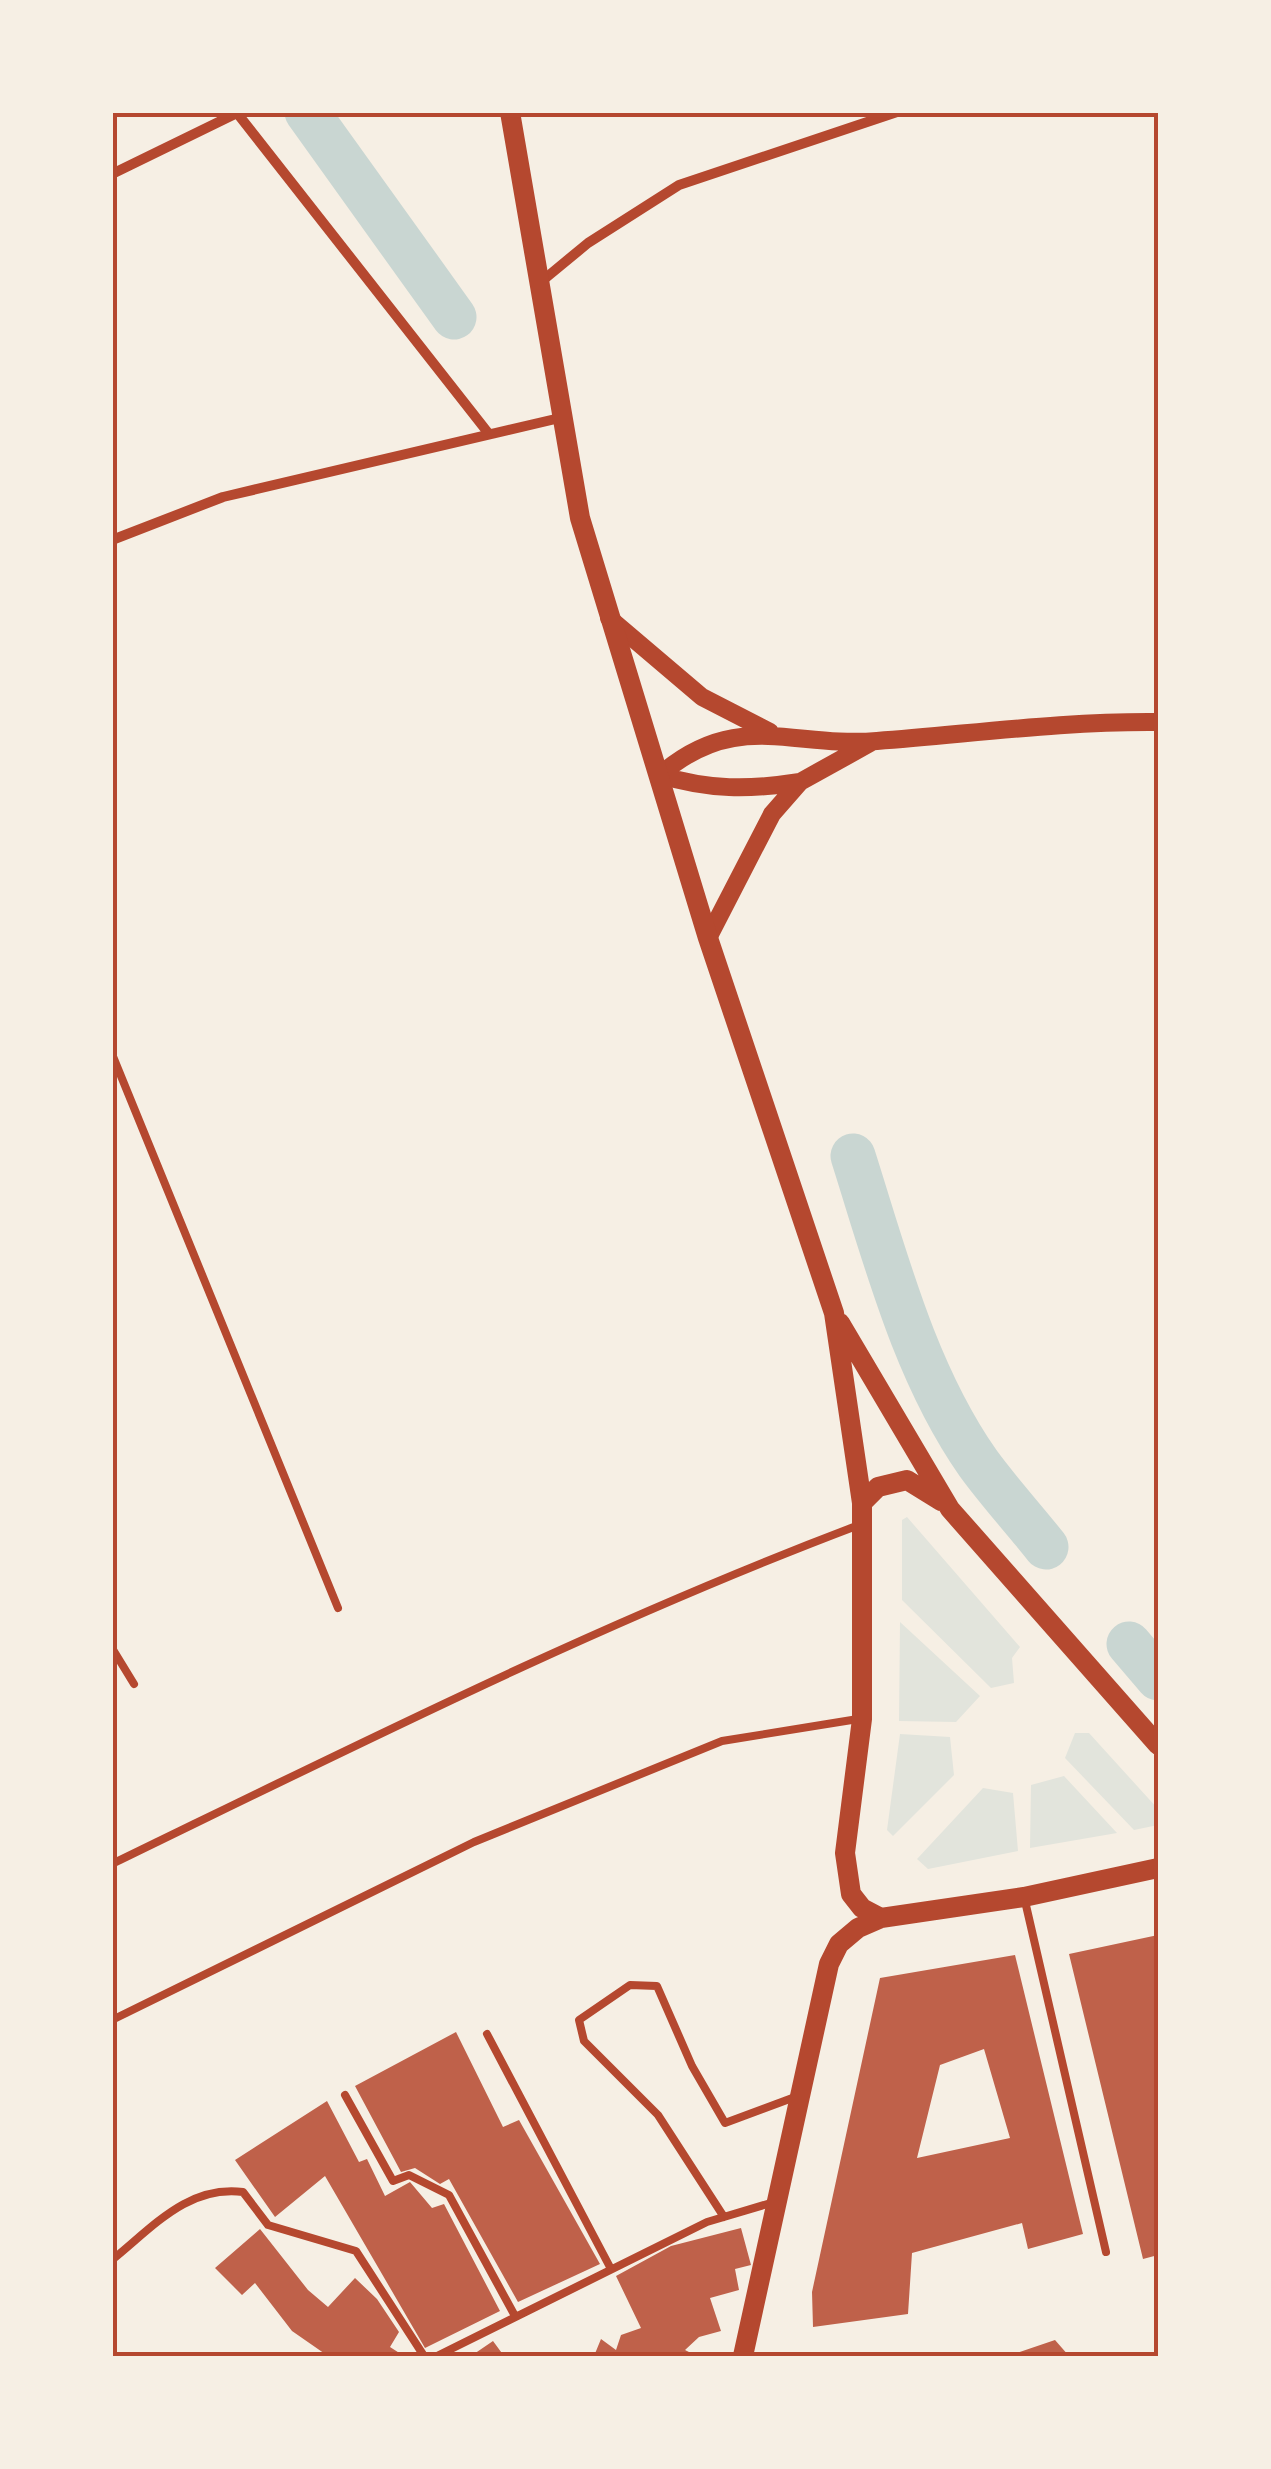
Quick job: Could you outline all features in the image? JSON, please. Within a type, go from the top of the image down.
[{"type":"main road","points":[[510,112],[580,518],[708,938],[834,1313],[862,1514],[862,1719],[844,1854],[851,1894],[862,1908],[881,1918]]},
{"type":"main road","points":[[834,1313],[950,1508]]},
{"type":"main road","points":[[862,1514],[878,1488],[907,1480],[924,1487],[950,1508],[1158,1745]]},
{"type":"main road","points":[[743,2356],[804,2094],[829,1964],[839,1944],[858,1928],[881,1918],[1024,1897],[1156,1870]]},
{"type":"street","points":[[542,281],[588,244],[680,185],[897,112]]},
{"type":"street","points":[[112,174],[237,113],[489,434]]},
{"type":"street","points":[[112,540],[223,496],[564,417]]},
{"type":"street","points":[[609,618],[702,697],[770,732]]},
{"type":"street","points":[[660,775],[685,753],[770,732],[872,742],[1047,725],[1158,722]]},
{"type":"street","points":[[660,775],[700,787],[727,789],[800,782],[872,742]]},
{"type":"street","points":[[708,938],[751,849],[800,782]]},
{"type":"lane","points":[[112,1054],[338,1608]]},
{"type":"lane","points":[[112,1864],[530,1660],[862,1514]]},
{"type":"lane","points":[[112,1648],[134,1684]]},
{"type":"lane","points":[[112,2020],[474,1842],[722,1741],[862,1719]]},
{"type":"lane","points":[[1024,1897],[1106,2252]]},
{"type":"lane","points":[[724,2216],[658,2116],[584,2041],[580,2020],[630,1985],[657,1986],[692,2066],[726,2123],[804,2094]]},
{"type":"lane","points":[[487,2034],[611,2268]]},
{"type":"lane","points":[[345,2095],[393,2181],[409,2175],[449,2194],[516,2316]]},
{"type":"lane","points":[[112,2260],[186,2200],[216,2189],[243,2192],[268,2224],[356,2252],[424,2356]]},
{"type":"lane","points":[[437,2356],[724,2216],[778,2201]]},
{"type":"shaded area","points":[[907,1517],[1020,1647],[1012,1658],[1014,1683],[991,1688],[902,1600],[902,1520]]},
{"type":"shaded area","points":[[900,1622],[980,1696],[956,1722],[899,1721]]},
{"type":"shaded area","points":[[1075,1733],[1089,1733],[1158,1809],[1158,1825],[1134,1830],[1065,1758]]},
{"type":"shaded area","points":[[900,1734],[950,1737],[954,1775],[893,1836],[887,1830]]},
{"type":"shaded area","points":[[1064,1776],[1117,1833],[1030,1848],[1031,1785]]},
{"type":"shaded area","points":[[983,1788],[1013,1793],[1018,1851],[928,1869],[917,1859]]},
{"type":"building","points":[[1158,1935],[1158,2255],[1143,2259],[1069,1954]]},
{"type":"building","points":[[1015,1955],[1083,2234],[1028,2249],[1022,2223],[912,2253],[908,2314],[813,2327],[812,2292],[880,1978]],"holes":[[[984,2049],[1010,2138],[917,2158],[940,2065]]]},
{"type":"building","points":[[456,2032],[503,2127],[519,2120],[600,2264],[518,2302],[449,2179],[440,2184],[415,2168],[401,2172],[355,2086]]},
{"type":"building","points":[[327,2101],[359,2162],[367,2159],[385,2196],[410,2182],[432,2208],[444,2204],[500,2311],[425,2348],[325,2176],[275,2217],[235,2160]]},
{"type":"building","points":[[741,2228],[751,2265],[735,2269],[739,2290],[710,2298],[721,2331],[699,2337],[685,2350],[697,2356],[594,2356],[601,2339],[616,2350],[621,2335],[641,2328],[616,2276],[671,2246]]},
{"type":"building","points":[[260,2229],[308,2290],[328,2307],[355,2278],[377,2299],[399,2332],[390,2347],[404,2356],[328,2356],[292,2331],[255,2283],[242,2295],[215,2268]]},
{"type":"building","points":[[1055,2340],[1069,2356],[1008,2356]]},
{"type":"building","points":[[493,2341],[504,2356],[471,2356]]},
{"type":"waterway","points":[[307,112],[454,317]]},
{"type":"waterway","points":[[853,1156],[904,1315],[937,1392],[978,1463],[1046,1547]]},
{"type":"waterway","points":[[1129,1644],[1158,1678]]}]
